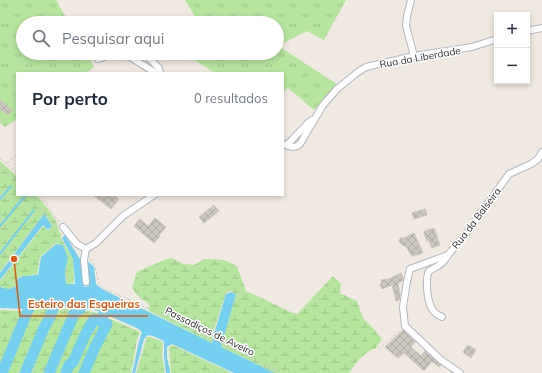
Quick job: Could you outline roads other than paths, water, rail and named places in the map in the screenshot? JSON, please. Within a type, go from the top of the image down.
[{"type":"street","points":[[411,0],[406,26],[414,56]]},
{"type":"street","points":[[530,30],[542,28]]},
{"type":"street","name":"Rua da Liberdade","points":[[285,145],[295,147],[298,146],[323,105],[337,89],[366,67],[414,56],[472,47],[494,40]]},
{"type":"street","points":[[135,60],[154,72]]},
{"type":"street","points":[[151,60],[159,68],[160,72]]},
{"type":"street","name":"Rua da Balseira","points":[[460,373],[441,360],[405,326],[403,307],[410,269],[448,254],[465,235],[509,174],[531,164],[538,159],[542,152]]},
{"type":"street","points":[[86,282],[84,256],[86,248],[96,243],[123,216],[153,196]]},
{"type":"street","points":[[60,228],[77,244],[86,248]]},
{"type":"street","points":[[442,317],[435,313],[432,308],[428,297],[426,276],[428,271],[445,261],[448,254]]},
{"type":"water","points":[[44,214],[52,226],[48,230],[43,225],[0,280],[0,273]]},
{"type":"water","points":[[65,235],[80,259],[84,287],[89,286],[88,261],[94,267],[96,284],[102,289],[212,343],[226,294],[231,292],[236,294],[221,347],[275,373],[234,373],[172,344],[167,347],[167,358],[170,373],[166,373],[164,341],[148,335],[144,339],[135,373],[132,373],[142,332],[137,328],[109,316],[100,321],[102,312],[81,307],[55,307],[51,315],[51,308],[32,308],[25,316],[25,309],[0,308],[0,287],[9,289],[17,286],[17,279],[23,276],[38,275],[41,257],[56,244],[63,245],[68,258],[65,272],[66,284],[75,284],[73,259],[62,238]]},
{"type":"waterway","points":[[0,199],[11,186]]},
{"type":"waterway","points":[[0,226],[25,196]]},
{"type":"waterway","points":[[0,254],[34,210]]},
{"type":"waterway","points":[[49,373],[74,314],[80,309],[85,297]]},
{"type":"waterway","points":[[25,373],[51,315],[55,302]]},
{"type":"waterway","points":[[2,373],[31,303]]},
{"type":"waterway","points":[[66,373],[94,319],[100,321],[107,309]]},
{"type":"waterway","points":[[84,373],[107,324],[100,321]]},
{"type":"place","name":"Esteiro das Esgueiras","points":[[14,259]]}]
